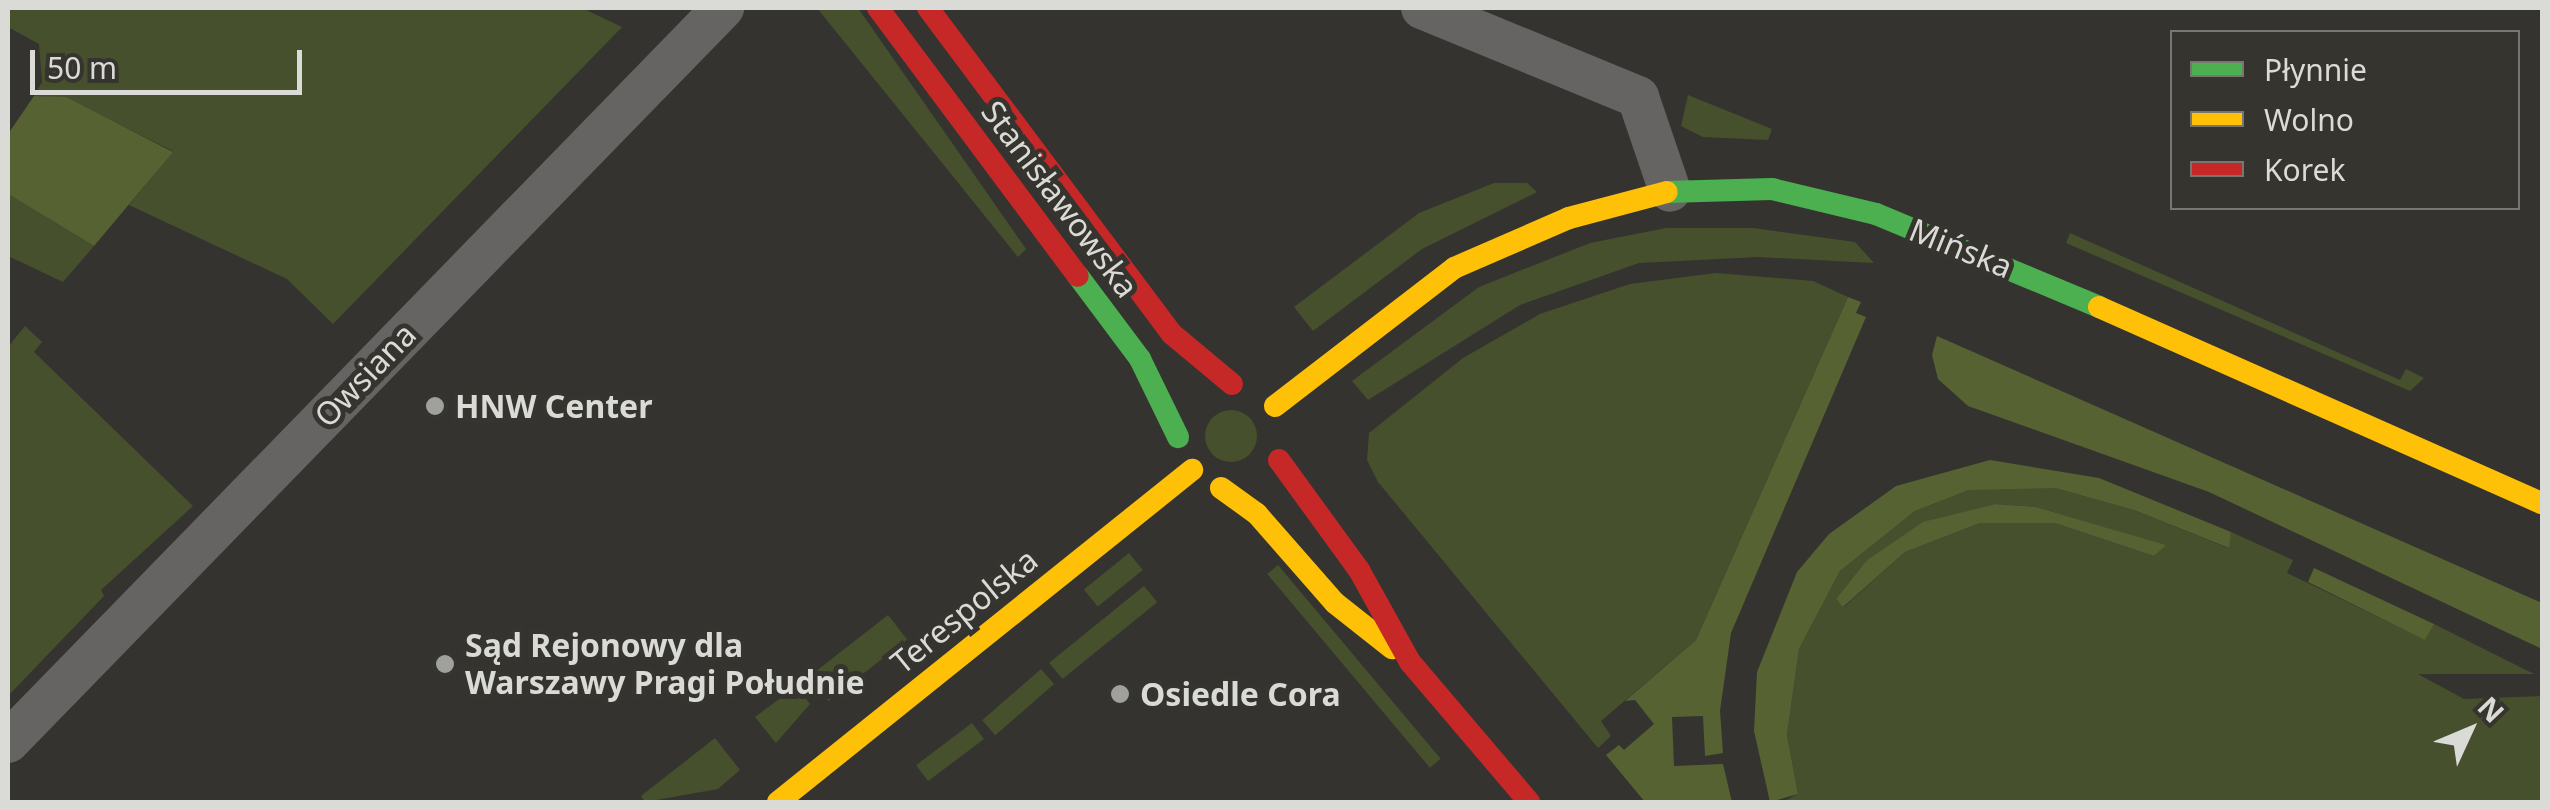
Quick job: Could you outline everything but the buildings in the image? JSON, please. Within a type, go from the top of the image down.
[{"type":"street","name":"Owsiana","points":[[8,742],[723,8]]},
{"type":"street","name":"Stanisławowska","points":[[878,8],[1140,359],[1178,437]]},
{"type":"street","name":"Stanisławowska","points":[[928,8],[1172,334],[1232,384]]},
{"type":"street","points":[[1275,406],[1454,268],[1569,218],[1670,191],[1638,97],[1422,8]]},
{"type":"street","name":"Mińska","points":[[1670,191],[1772,188],[1876,214],[2542,503]]},
{"type":"street","points":[[1221,488],[1265,474],[1284,433],[1275,406],[1260,392],[1232,384],[1194,399],[1178,437],[1192,470],[1257,514],[1304,570],[1410,662],[1529,802]]},
{"type":"street","name":"Terespolska","points":[[778,802],[1192,470]]},
{"type":"street","points":[[1265,474],[1359,570],[1410,662]]},
{"type":"green space","points":[[8,8],[582,8],[622,27],[333,324],[287,279],[129,205],[173,151],[66,98],[34,96],[42,82],[39,44],[8,27]]},
{"type":"green space","points":[[817,8],[858,8],[1026,249],[1018,257]]},
{"type":"green space","points":[[1688,95],[1772,129],[1768,140],[1703,137],[1681,126]]},
{"type":"green space","points":[[34,96],[66,97],[173,152],[94,246],[8,194],[8,134]]},
{"type":"green space","points":[[1494,183],[1527,183],[1537,192],[1422,249],[1313,331],[1294,307],[1419,213]]},
{"type":"green space","points":[[8,194],[94,246],[63,282],[8,256]]},
{"type":"green space","points":[[1666,228],[1753,228],[1855,242],[1874,263],[1757,257],[1639,263],[1520,305],[1368,400],[1352,381],[1479,287],[1590,243]]},
{"type":"green space","points":[[2070,233],[2400,380],[2406,369],[2424,378],[2410,391],[2066,243]]},
{"type":"green space","points":[[1716,273],[1813,281],[1848,297],[1696,640],[1601,721],[1611,736],[1598,748],[1378,482],[1367,460],[1369,433],[1463,358],[1540,314],[1630,284]]},
{"type":"green space","points":[[1848,297],[1861,302],[1856,313],[1866,317],[1731,633],[1720,711],[1723,753],[1705,756],[1703,716],[1672,717],[1674,766],[1723,764],[1732,802],[1645,802],[1606,755],[1619,745],[1624,750],[1654,724],[1635,700],[1625,701],[1696,640]]},
{"type":"green space","points":[[25,326],[42,342],[34,352],[193,506],[101,590],[104,596],[8,696],[8,347]]},
{"type":"green space","points":[[1937,336],[2542,603],[2542,649],[2209,492],[1968,406],[1938,379],[1932,355]]},
{"type":"green space","points":[[1231,410],[1250,417],[1257,436],[1250,455],[1231,462],[1212,455],[1205,436],[1212,417]]},
{"type":"green space","points":[[1990,460],[2099,478],[2231,532],[2229,548],[2134,510],[2055,488],[1969,490],[1915,511],[1840,571],[1799,649],[1787,735],[1798,794],[1770,802],[1754,731],[1757,672],[1797,572],[1829,534],[1896,486]]},
{"type":"green space","points":[[2013,485],[2055,488],[2134,510],[2228,548],[2231,532],[2293,560],[2287,573],[2424,639],[2434,624],[2534,674],[2418,674],[2464,699],[2542,696],[2542,802],[1782,802],[1798,794],[1787,735],[1799,649],[1840,571],[1915,511],[1969,490]],"holes":[[[1996,504],[2036,507],[2165,545],[2154,556],[2055,523],[1980,523],[1905,552],[1844,607],[1836,599],[1866,561]]]},
{"type":"green space","points":[[1996,504],[2036,507],[2166,545],[2154,556],[2055,523],[1980,523],[1905,552],[1843,607],[1836,599],[1866,561],[1923,522]]},
{"type":"green space","points":[[1129,553],[1143,570],[1098,607],[1084,590]]},
{"type":"green space","points":[[1278,565],[1441,759],[1430,768],[1267,574]]},
{"type":"green space","points":[[2314,568],[2434,624],[2425,640],[2308,582]]},
{"type":"green space","points":[[1144,586],[1157,602],[1062,679],[1049,663]]},
{"type":"green space","points":[[888,615],[907,639],[828,701],[809,677]]},
{"type":"green space","points":[[1041,669],[1054,684],[995,735],[982,720]]},
{"type":"green space","points":[[797,686],[810,704],[776,743],[755,717]]},
{"type":"green space","points":[[972,723],[984,739],[928,781],[916,765]]},
{"type":"green space","points":[[715,738],[740,770],[718,789],[645,802],[641,796]]},
{"type":"traffic: fast","points":[[1667,192],[1772,189],[1876,214],[2099,307]]},
{"type":"traffic: fast","points":[[1078,276],[1140,359],[1178,437]]},
{"type":"traffic: slow","points":[[1275,406],[1454,268],[1569,218],[1667,192]]},
{"type":"traffic: slow","points":[[2099,307],[2542,503]]},
{"type":"traffic: slow","points":[[778,802],[1192,470]]},
{"type":"traffic: slow","points":[[1221,488],[1257,514],[1335,603],[1392,648]]},
{"type":"traffic: jam","points":[[878,8],[1078,276]]},
{"type":"traffic: jam","points":[[928,8],[1172,334],[1232,384]]},
{"type":"traffic: jam","points":[[1279,460],[1359,570],[1410,662],[1529,802]]},
{"type":"place","name":"HNW Center","points":[[435,406]]},
{"type":"place","name":"Sąd Rejonowy dla Warszawy Pragi Południe","points":[[445,664]]},
{"type":"place","name":"Osiedle Cora","points":[[1120,694]]}]
